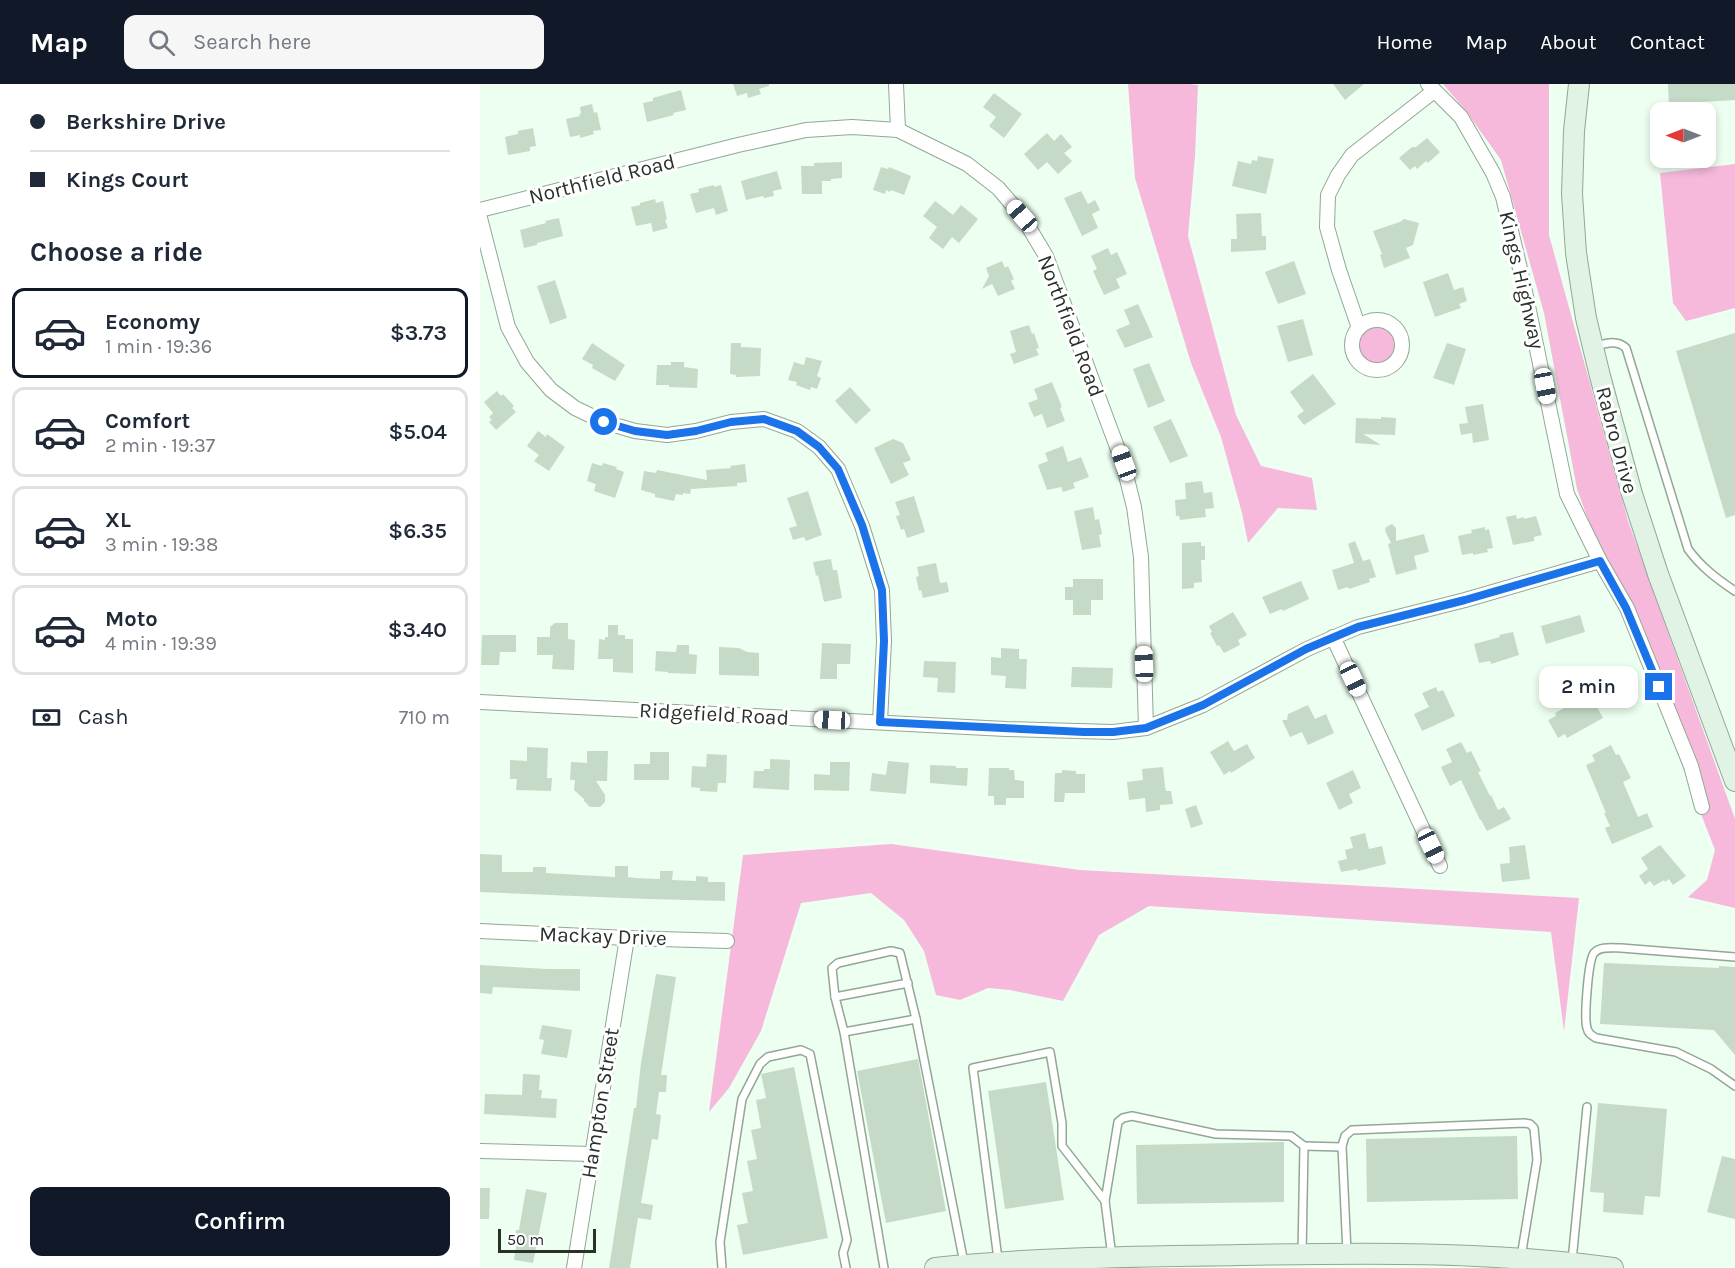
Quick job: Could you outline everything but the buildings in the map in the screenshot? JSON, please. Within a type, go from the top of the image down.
[{"type":"main road","name":"Rabro Drive","points":[[1579,84],[1573,150],[1574,231],[1582,298],[1632,495],[1654,563],[1735,781]]},
{"type":"main road","points":[[935,1268],[999,1262],[1112,1257],[1159,1262],[1277,1258],[1302,1254],[1414,1258],[1442,1255],[1613,1268]]},
{"type":"street","points":[[896,84],[898,130]]},
{"type":"street","points":[[1359,328],[1327,227],[1328,195],[1352,155],[1431,87]]},
{"type":"street","name":"Kings Highway","points":[[1431,87],[1461,117],[1493,172],[1503,197],[1567,495],[1626,608],[1691,766],[1702,807]]},
{"type":"street","name":"Northfield Road","points":[[480,210],[806,130],[852,127],[898,130],[967,164],[998,188],[1022,216],[1046,256],[1124,463],[1134,507],[1141,557],[1146,728]]},
{"type":"street","points":[[480,218],[508,327],[527,362],[551,390],[575,408],[604,422],[635,431],[667,435],[696,431],[731,422],[764,419],[797,431],[819,447],[838,469],[862,525],[882,590],[884,641],[880,722]]},
{"type":"street","name":"Ridgefield Road","points":[[480,702],[1084,732],[1113,732],[1146,728],[1203,705],[1306,649],[1358,627],[1465,600],[1600,561]]},
{"type":"street","points":[[1333,637],[1440,866]]},
{"type":"street","name":"Mackay Drive","points":[[480,931],[727,941]]},
{"type":"street","name":"Hampton Street","points":[[574,1268],[627,938]]},
{"type":"street","points":[[480,1151],[592,1154]]},
{"type":"lane","points":[[1593,347],[1611,342],[1622,344],[1626,348],[1688,549],[1699,563],[1735,591]]},
{"type":"lane","points":[[1735,957],[1603,948],[1595,952],[1590,963],[1586,1018],[1587,1030],[1596,1038],[1676,1052],[1711,1069],[1735,1086]]},
{"type":"lane","points":[[884,1268],[832,968],[838,963],[891,951],[900,953],[908,983],[964,1265]]},
{"type":"lane","points":[[836,997],[908,983]]},
{"type":"lane","points":[[844,1032],[916,1019]]},
{"type":"lane","points":[[722,1268],[720,1242],[742,1099],[760,1064],[768,1057],[801,1050],[810,1054],[846,1240],[843,1253],[846,1268]]},
{"type":"lane","points":[[999,1262],[973,1068],[1050,1052],[1062,1123],[1062,1146],[1105,1201]]},
{"type":"lane","points":[[1579,1265],[1587,1107]]},
{"type":"lane","points":[[1112,1257],[1105,1201],[1118,1122],[1123,1118],[1132,1116],[1216,1134],[1291,1136],[1304,1146],[1342,1147]]},
{"type":"lane","points":[[1347,1254],[1342,1147],[1345,1136],[1352,1130],[1530,1124],[1534,1128],[1537,1160],[1521,1260]]},
{"type":"lane","points":[[1302,1254],[1304,1146]]},
{"type":"shaded area","points":[[1128,84],[1198,85],[1188,236],[1236,415],[1261,466],[1312,478],[1317,510],[1278,508],[1248,543],[1221,437],[1191,363],[1135,178]]},
{"type":"shaded area","points":[[1443,84],[1549,84],[1549,235],[1628,521],[1735,819],[1735,908],[1688,897],[1707,880],[1715,850],[1577,489],[1544,313],[1501,160],[1466,111]]},
{"type":"shaded area","points":[[1735,164],[1735,308],[1686,321],[1673,303],[1660,173]]},
{"type":"shaded area","points":[[1378,324],[1386,325],[1393,330],[1398,337],[1398,353],[1393,360],[1386,365],[1378,366],[1370,365],[1363,360],[1358,353],[1357,345],[1358,337],[1363,330],[1370,325]]},
{"type":"shaded area","points":[[891,844],[1080,870],[1579,898],[1564,1031],[1551,932],[1149,906],[1099,935],[1063,1001],[988,988],[960,1000],[936,995],[924,951],[904,920],[871,893],[801,903],[761,1031],[729,1088],[709,1112],[743,855]]},
{"type":"route","points":[[604,422],[635,431],[667,435],[696,431],[731,422],[764,419],[797,431],[819,447],[838,469],[862,525],[882,590],[884,641],[880,722],[1084,732],[1113,732],[1146,728],[1203,705],[1306,649],[1358,627],[1465,600],[1600,561],[1626,608],[1659,687]]}]
